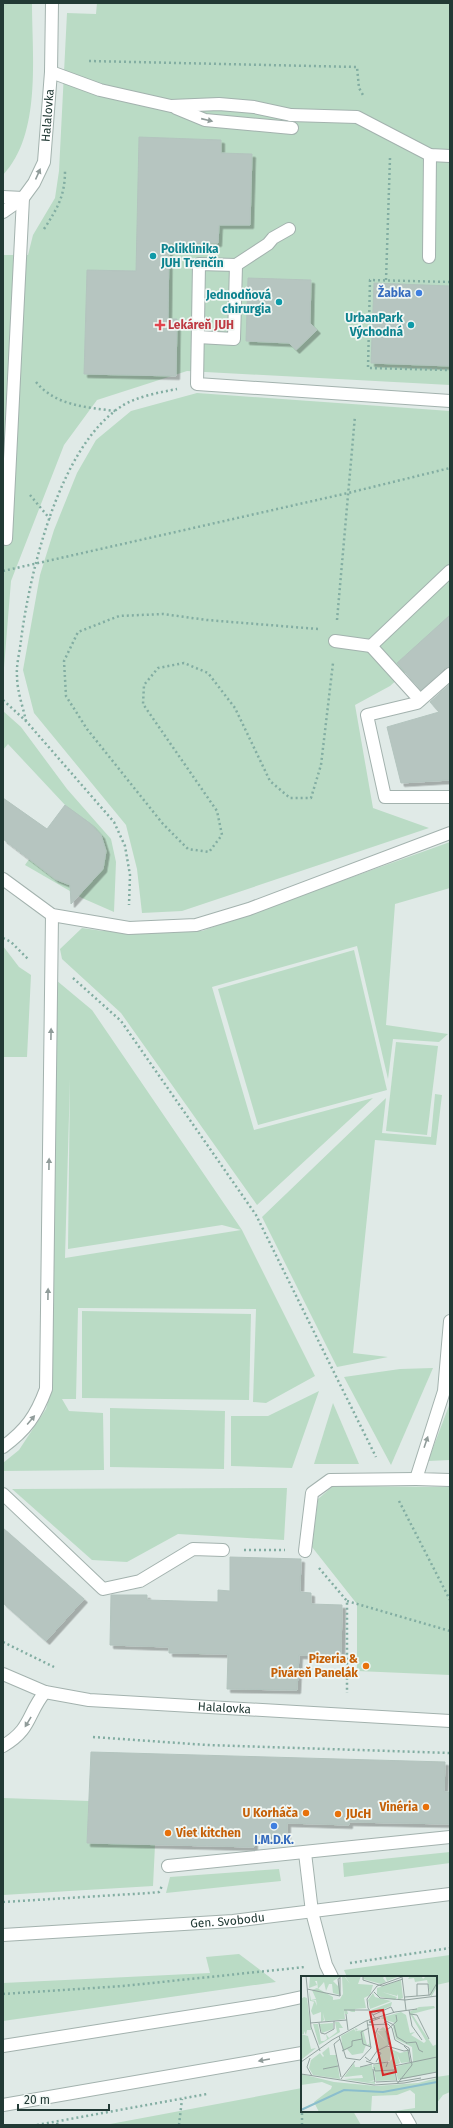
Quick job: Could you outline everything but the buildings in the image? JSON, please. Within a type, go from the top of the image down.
[{"type":"street","name":"Halalovka","points":[[3,212],[23,198],[34,183],[44,162],[51,72],[52,3]]},
{"type":"street","points":[[51,72],[100,90],[171,106],[205,120],[292,128]]},
{"type":"street","points":[[171,106],[254,107],[291,115],[357,117],[430,156],[450,156]]},
{"type":"street","points":[[429,257],[430,156]]},
{"type":"street","points":[[3,197],[23,198],[6,539]]},
{"type":"street","points":[[289,229],[273,238],[268,244],[236,265],[199,264],[197,384],[450,401]]},
{"type":"street","points":[[198,337],[234,339],[236,265]]},
{"type":"street","points":[[371,646],[450,571]]},
{"type":"street","points":[[336,635],[371,646],[420,700]]},
{"type":"street","points":[[450,674],[417,703],[367,714],[385,797],[450,797]]},
{"type":"street","points":[[3,879],[52,915],[129,928],[196,925],[249,909],[450,833]]},
{"type":"street","points":[[3,1447],[16,1437],[38,1412],[46,1389],[52,915]]},
{"type":"street","points":[[416,1479],[444,1391],[450,1321]]},
{"type":"street","points":[[305,1551],[312,1493],[330,1480],[450,1480]]},
{"type":"street","points":[[3,1494],[103,1589],[140,1581],[193,1549],[223,1550]]},
{"type":"street","name":"Halalovka","points":[[3,1674],[45,1692],[89,1700],[133,1704],[450,1721]]},
{"type":"street","points":[[5,1749],[27,1726],[45,1692]]},
{"type":"street","points":[[168,1866],[450,1837]]},
{"type":"street","points":[[305,1853],[312,1912],[326,1966],[331,1976]]},
{"type":"street","name":"Gen. Svobodu","points":[[3,1935],[233,1921],[450,1894]]},
{"type":"street","points":[[3,2046],[274,2003],[301,1996]]},
{"type":"street","points":[[3,2105],[301,2053]]},
{"type":"street","points":[[403,2112],[410,2125]]},
{"type":"path","points":[[81,61],[357,67],[359,88]]},
{"type":"path","points":[[386,280],[390,153]]},
{"type":"path","points":[[450,282],[370,280],[368,368],[450,370]]},
{"type":"path","points":[[16,352],[26,370],[41,388],[67,404],[115,411]]},
{"type":"path","points":[[26,721],[16,676],[26,602],[36,565],[58,499],[77,455],[94,430],[122,405],[158,393],[197,384]]},
{"type":"path","points":[[336,635],[163,614],[119,616],[78,632],[64,661],[66,696],[87,729],[163,824],[188,849],[209,852],[222,835],[217,811],[143,704],[144,685],[158,668],[184,663],[208,674],[235,708],[270,781],[290,798],[311,798],[321,765],[331,683],[336,635],[357,395]]},
{"type":"path","points":[[3,571],[36,565],[450,468]]},
{"type":"path","points":[[3,700],[26,721],[114,822],[124,846],[130,875],[129,928]]},
{"type":"path","points":[[3,938],[11,942],[33,965],[69,974],[121,1021],[256,1215],[387,1479],[450,1600]]},
{"type":"path","points":[[347,1601],[450,1630]]},
{"type":"path","points":[[348,1622],[348,1682]]},
{"type":"path","points":[[3,1642],[54,1667]]},
{"type":"path","points":[[93,1736],[207,1745],[450,1753]]},
{"type":"path","points":[[3,1902],[159,1892],[168,1866]]},
{"type":"path","points":[[3,1994],[123,1986],[326,1966],[450,1948]]},
{"type":"path","points":[[37,2125],[212,2093]]},
{"type":"path","points":[[179,2125],[182,2099]]},
{"type":"path","points":[[302,2112],[302,2125]]},
{"type":"path","points":[[57,2125],[58,2121]]},
{"type":"green space","points":[[3,3],[32,3],[33,70],[29,117],[24,138],[15,158],[3,175]]},
{"type":"green space","points":[[97,3],[450,3],[450,385],[187,371],[97,400],[64,445],[11,581],[3,680],[3,255],[28,255],[33,235],[55,198],[59,171],[67,13],[96,14]]},
{"type":"green space","points":[[197,393],[450,411],[450,632],[390,686],[355,705],[373,808],[429,828],[182,911],[142,913],[137,869],[126,825],[34,713],[23,670],[40,575],[54,530],[77,473],[96,440],[131,411]]},
{"type":"green space","points":[[3,711],[21,727],[67,789],[111,839],[116,862],[114,912],[82,898],[25,865],[66,806],[8,744],[3,750]]},
{"type":"green space","points":[[450,842],[450,888],[395,904],[386,1025],[448,1034],[439,1042],[393,1039],[388,1079],[357,946],[212,987],[254,1130],[373,1098],[257,1205],[121,1013],[62,959],[60,949],[82,928],[103,931],[202,931]]},
{"type":"green space","points":[[3,946],[19,967],[31,975],[27,1057],[3,1057]]},
{"type":"green space","points":[[354,950],[387,1090],[258,1125],[218,989]]},
{"type":"green space","points":[[56,980],[92,1010],[242,1230],[315,1376],[266,1403],[253,1402],[256,1309],[78,1308],[76,1399],[62,1399],[69,1411],[103,1413],[104,1470],[3,1471],[3,1463],[19,1450],[46,1409],[52,1386]],"holes":[[[70,1079],[68,1249],[222,1225],[241,1230],[65,1258]]]},
{"type":"green space","points":[[396,1042],[438,1046],[427,1135],[386,1131]]},
{"type":"green space","points":[[435,1094],[442,1095],[436,1145],[375,1140],[353,1353],[388,1357],[337,1367],[262,1217],[386,1098],[382,1133],[431,1137]]},
{"type":"green space","points":[[82,1311],[251,1314],[249,1400],[82,1398]]},
{"type":"green space","points":[[433,1368],[391,1465],[344,1377],[400,1369]]},
{"type":"green space","points":[[319,1391],[292,1468],[231,1466],[231,1416],[268,1416]]},
{"type":"green space","points":[[333,1403],[359,1464],[314,1464]]},
{"type":"green space","points":[[450,1403],[450,1460],[428,1461]]},
{"type":"green space","points":[[110,1408],[225,1411],[224,1469],[110,1467]]},
{"type":"green space","points":[[333,1486],[450,1487],[450,1675],[357,1671],[357,1604],[312,1547],[318,1499]]},
{"type":"green space","points":[[287,1488],[284,1540],[178,1534],[127,1562],[92,1560],[12,1489]]},
{"type":"green space","points":[[3,1798],[89,1801],[87,1843],[155,1845],[153,1886],[3,1895]]},
{"type":"green space","points":[[450,1852],[450,1863],[344,1877],[343,1863]]},
{"type":"green space","points":[[279,1869],[281,1881],[166,1893],[170,1877]]},
{"type":"green space","points":[[239,1954],[276,1982],[3,2021],[3,1983],[210,1973],[206,1957]]},
{"type":"green space","points":[[450,1955],[450,1982],[437,1985],[437,1976],[347,1976],[344,1970]]},
{"type":"green space","points":[[450,2075],[450,2092],[443,2095],[437,2103],[437,2077]]},
{"type":"green space","points":[[301,2088],[301,2112],[354,2112],[361,2125],[105,2125]]},
{"type":"place","name":"Poliklinika JUH Trenčín","points":[[153,256]]},
{"type":"place","name":"Žabka","points":[[419,293]]},
{"type":"place","name":"Jednodňová chirurgia","points":[[279,302]]},
{"type":"place","name":"Lekáreň JUH","points":[[160,325]]},
{"type":"place","name":"UrbanPark Východná","points":[[411,325]]},
{"type":"place","name":"Pizeria & Piváreň Panelák","points":[[366,1666]]},
{"type":"place","name":"Vinéria","points":[[426,1807]]},
{"type":"place","name":"U Korháča","points":[[306,1813]]},
{"type":"place","name":"JUcH","points":[[338,1814]]},
{"type":"place","name":"I.M.D.K.","points":[[274,1826]]},
{"type":"place","name":"Viet kitchen","points":[[168,1833]]}]
